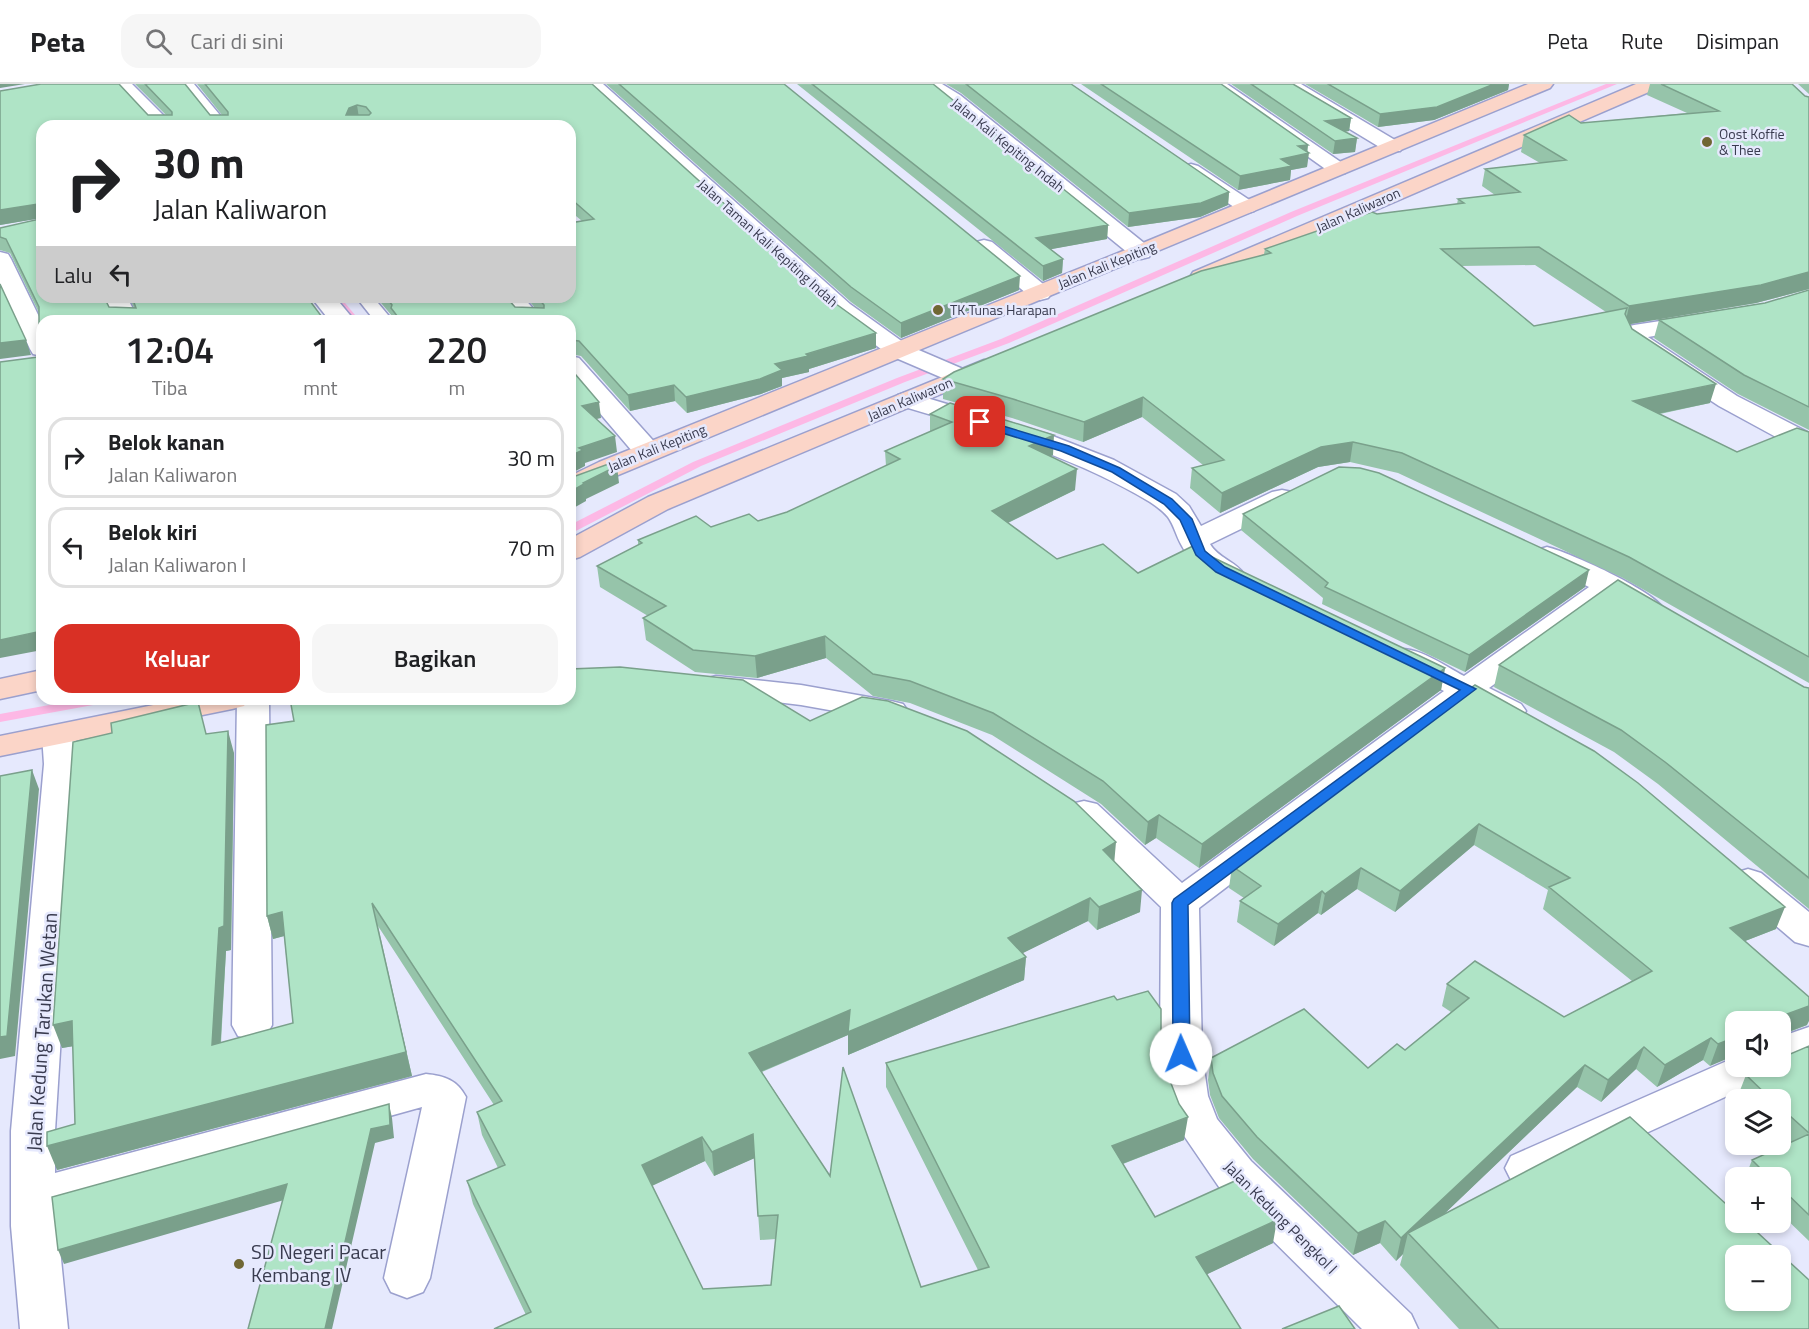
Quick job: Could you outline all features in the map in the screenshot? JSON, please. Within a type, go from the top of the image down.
[{"type":"main road","name":"Jalan Kali Kepiting","points":[[576,484],[648,452],[901,351],[1544,84]]},
{"type":"main road","name":"Jalan Kaliwaron","points":[[1179,286],[1652,84]]},
{"type":"main road","name":"Jalan Kaliwaron","points":[[576,548],[657,503],[907,400],[954,374],[1005,359]]},
{"type":"main road","points":[[0,688],[36,681]]},
{"type":"main road","points":[[0,746],[203,705]]},
{"type":"street","points":[[122,84],[158,120]]},
{"type":"street","name":"Jalan Taman Kali Kepiting Indah","points":[[592,84],[842,309],[901,351],[954,374]]},
{"type":"street","name":"Jalan Kali Kepiting Indah","points":[[930,84],[953,99],[1141,252]]},
{"type":"street","points":[[1215,84],[1338,169]]},
{"type":"street","points":[[1288,84],[1393,147]]},
{"type":"street","points":[[1177,161],[1247,207]]},
{"type":"street","points":[[967,234],[1040,292]]},
{"type":"street","points":[[0,259],[36,335]]},
{"type":"street","points":[[328,303],[338,315]]},
{"type":"street","points":[[516,303],[526,315]]},
{"type":"street","points":[[1720,319],[1634,332],[1637,341],[1728,401],[1809,444]]},
{"type":"street","points":[[576,370],[648,452]]},
{"type":"street","points":[[907,400],[1065,448],[1116,470],[1168,501],[1186,519],[1200,553],[1220,569],[1251,584]]},
{"type":"street","points":[[1194,540],[1308,485]]},
{"type":"street","points":[[1525,546],[1611,586],[1670,621]]},
{"type":"street","points":[[1058,795],[1087,814],[1180,903],[1584,603],[1611,586]]},
{"type":"street","points":[[1376,644],[1469,689],[1530,723]]},
{"type":"street","points":[[686,683],[801,695],[897,712],[918,720]]},
{"type":"street","points":[[252,1025],[253,705]]},
{"type":"street","name":"Jalan Kedung Tarukan Wetan","points":[[44,1329],[33,1197],[33,1131],[61,764],[59,735]]},
{"type":"street","points":[[1724,861],[1809,933]]},
{"type":"street","name":"Jalan Kedung Pengkol I","points":[[1180,903],[1181,1054],[1187,1096],[1199,1127],[1235,1174],[1394,1329]]},
{"type":"street","points":[[1791,1050],[1809,1042]]},
{"type":"street","points":[[1527,1168],[1730,1077]]},
{"type":"street","points":[[33,1197],[426,1090],[437,1091],[445,1097],[407,1278]]},
{"type":"lane","points":[[187,84],[217,120]]},
{"type":"lane","points":[[369,303],[379,315]]},
{"type":"building","points":[[41,84],[119,84],[148,115],[172,115],[172,112],[145,84],[185,84],[210,115],[228,115],[205,84],[592,84],[832,301],[876,333],[806,354],[808,356],[775,364],[782,370],[760,379],[686,397],[674,385],[628,395],[579,341],[576,341],[576,315],[396,315],[390,303],[511,303],[515,307],[544,308],[542,303],[576,303],[576,222],[594,219],[576,203],[576,120],[36,120],[36,204],[0,210],[0,91]],"holes":[[[357,105],[366,107],[371,113],[369,115],[346,115],[349,108]]]},
{"type":"building","points":[[619,84],[784,84],[1020,276],[901,323],[851,287]]},
{"type":"building","points":[[812,84],[933,84],[1108,225],[1036,238],[1063,259],[1043,266]]},
{"type":"building","points":[[966,84],[1071,84],[1229,192],[1201,203],[1129,213]]},
{"type":"building","points":[[1101,84],[1221,84],[1308,145],[1298,146],[1309,153],[1281,159],[1292,166],[1240,176]]},
{"type":"building","points":[[1251,84],[1293,84],[1351,118],[1325,121],[1357,138],[1335,141]]},
{"type":"building","points":[[1328,84],[1494,84],[1437,107],[1380,114]]},
{"type":"building","points":[[1661,84],[1792,84],[1809,97],[1809,272],[1761,285],[1629,306],[1539,247],[1441,249],[1534,326],[1627,308],[1625,314],[1632,329],[1716,384],[1633,401],[1737,452],[1797,428],[1809,432],[1809,657],[1629,557],[1402,453],[1353,442],[1321,447],[1222,493],[1192,468],[1224,460],[1143,397],[1084,422],[943,379],[954,372],[1201,271],[1271,253],[1265,249],[1372,212],[1377,214],[1464,203],[1458,199],[1520,192],[1485,169],[1566,160],[1524,135],[1569,115],[1581,123],[1719,111]]},
{"type":"building","points":[[36,220],[36,301],[6,239],[0,237],[0,228]]},
{"type":"building","points":[[0,284],[26,340],[0,343]]},
{"type":"building","points":[[1809,290],[1809,407],[1744,375],[1659,320],[1765,303]]},
{"type":"building","points":[[37,303],[107,303],[109,307],[136,308],[134,303],[312,303],[320,315],[39,315]]},
{"type":"building","points":[[36,357],[36,632],[0,640],[0,362]]},
{"type":"building","points":[[576,375],[599,402],[582,406],[615,436],[579,448],[583,450],[576,453]]},
{"type":"building","points":[[950,403],[1054,435],[1029,446],[1077,469],[992,511],[1057,559],[1103,544],[1138,573],[1197,544],[1210,556],[1445,668],[1202,844],[1159,815],[1148,822],[1103,781],[993,713],[910,681],[873,674],[825,636],[755,656],[693,650],[643,618],[666,606],[597,566],[642,543],[638,540],[696,516],[711,527],[749,514],[758,521],[787,512],[900,459],[885,451],[952,422],[930,414]]},
{"type":"building","points":[[611,463],[617,466],[576,489],[576,476]]},
{"type":"building","points":[[1339,467],[1360,468],[1379,473],[1589,570],[1469,655],[1325,587],[1328,583],[1243,514]]},
{"type":"building","points":[[1618,580],[1809,688],[1809,878],[1665,762],[1621,730],[1499,665]]},
{"type":"building","points":[[620,667],[743,680],[810,721],[862,697],[888,701],[967,731],[1074,801],[1116,842],[1103,850],[1142,890],[1099,907],[1090,898],[1008,938],[1026,957],[848,1032],[850,1010],[749,1053],[830,1176],[843,1067],[921,1287],[989,1267],[886,1063],[1114,996],[1117,1000],[1148,991],[1161,1009],[1161,1031],[1167,1073],[1179,1104],[1188,1117],[1112,1146],[1155,1217],[1237,1180],[1277,1220],[1196,1257],[1241,1329],[494,1329],[531,1312],[467,1181],[505,1165],[477,1112],[502,1101],[372,903],[406,1052],[47,1146],[47,1132],[75,1124],[72,1021],[53,1025],[73,742],[112,733],[111,723],[186,705],[199,705],[206,734],[228,731],[224,926],[219,928],[212,1045],[293,1023],[282,912],[267,916],[266,725],[294,721],[291,705],[576,705],[576,669]],"holes":[[[753,1134],[758,1216],[778,1215],[771,1285],[703,1289],[642,1165],[702,1137],[712,1152]]]},
{"type":"building","points":[[1475,685],[1594,751],[1638,783],[1785,907],[1730,928],[1809,997],[1809,1006],[1791,1013],[1725,1011],[1725,1041],[1718,1044],[1711,1038],[1665,1065],[1644,1047],[1608,1080],[1585,1065],[1401,1238],[1385,1221],[1358,1233],[1257,1137],[1222,1096],[1213,1073],[1211,1058],[1304,1009],[1368,1068],[1397,1044],[1405,1050],[1469,998],[1447,984],[1475,961],[1564,1017],[1652,971],[1549,887],[1570,878],[1479,824],[1400,891],[1361,868],[1325,894],[1322,891],[1278,924],[1240,901],[1261,886],[1232,866]]},
{"type":"building","points":[[32,770],[7,1036],[0,1037],[0,776]]},
{"type":"building","points":[[1809,1046],[1809,1133],[1791,1117],[1791,1089],[1761,1089],[1748,1077],[1791,1077],[1791,1054]]},
{"type":"building","points":[[389,1104],[390,1125],[371,1129],[325,1329],[248,1329],[287,1184],[58,1250],[52,1197]]},
{"type":"building","points":[[1630,1117],[1725,1203],[1725,1233],[1758,1233],[1771,1245],[1725,1245],[1725,1311],[1791,1311],[1791,1263],[1809,1280],[1809,1329],[1499,1329],[1408,1233]]},
{"type":"building","points":[[1809,1134],[1809,1215],[1791,1198],[1791,1167],[1759,1167],[1752,1160],[1763,1155],[1791,1155],[1791,1142]]},
{"type":"building","points":[[1339,1306],[1355,1329],[1282,1329]]},
{"type":"waterway","points":[[576,527],[697,464],[901,380],[1005,341],[1294,214],[1613,84]]},
{"type":"waterway","points":[[340,303],[350,315]]},
{"type":"waterway","points":[[0,718],[71,705]]},
{"type":"place","name":"Oost Koffie & Thee","points":[[1707,142]]},
{"type":"place","name":"TK Tunas Harapan","points":[[938,310]]},
{"type":"place","name":"SD Negeri Pacar Kembang IV","points":[[239,1264]]},
{"type":"route","points":[[980,422],[1065,448],[1116,470],[1168,501],[1186,519],[1200,553],[1220,569],[1469,689],[1180,903],[1181,1054]]}]
